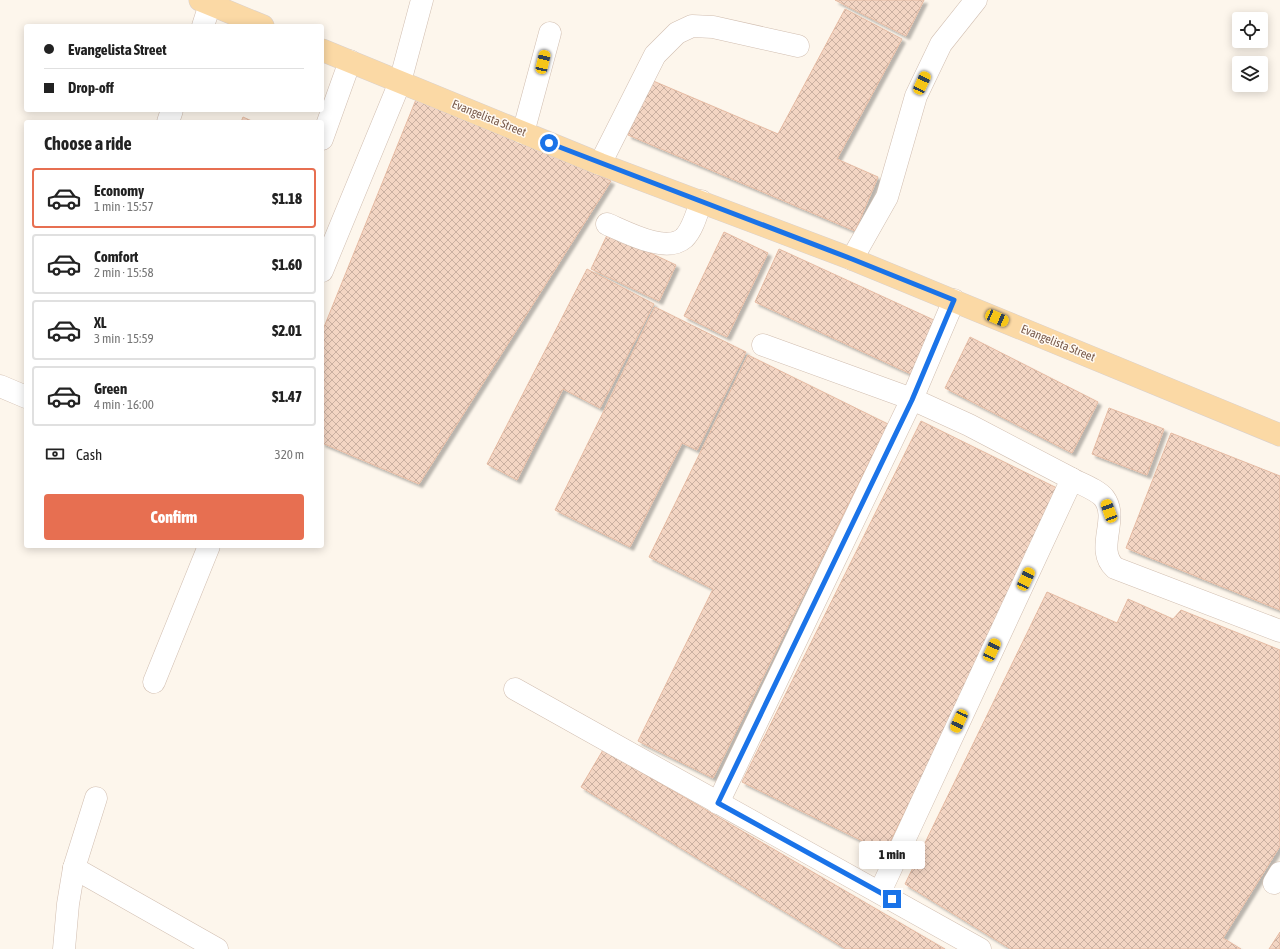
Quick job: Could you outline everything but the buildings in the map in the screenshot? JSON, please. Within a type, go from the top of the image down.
[{"type":"main road","points":[[215,4],[259,24]]},
{"type":"main road","name":"Evangelista Street","points":[[324,51],[600,164],[852,259],[1280,435]]},
{"type":"street","points":[[324,266],[400,82],[422,0]]},
{"type":"street","points":[[852,259],[887,196],[916,96],[941,44],[976,0]]},
{"type":"street","points":[[204,24],[215,4]]},
{"type":"street","points":[[600,164],[655,55],[677,33],[692,26],[713,27],[798,46]]},
{"type":"street","points":[[523,133],[550,33]]},
{"type":"street","points":[[324,133],[350,61]]},
{"type":"street","points":[[607,224],[640,238],[663,244],[676,243],[685,237],[694,222],[701,201]]},
{"type":"street","points":[[718,803],[912,400],[954,300]]},
{"type":"street","points":[[763,345],[912,400],[969,425],[1072,480],[1104,498],[1109,511],[1105,552],[1109,562],[1115,568],[1280,631]]},
{"type":"street","points":[[0,386],[24,396]]},
{"type":"street","points":[[880,892],[1072,480]]},
{"type":"street","points":[[154,682],[208,548]]},
{"type":"street","points":[[515,689],[980,949]]},
{"type":"street","points":[[64,949],[68,904],[74,868],[96,798]]},
{"type":"street","points":[[74,868],[217,949]]},
{"type":"route","points":[[549,143],[600,164],[852,259],[954,300],[912,400],[718,803],[892,899]]}]
